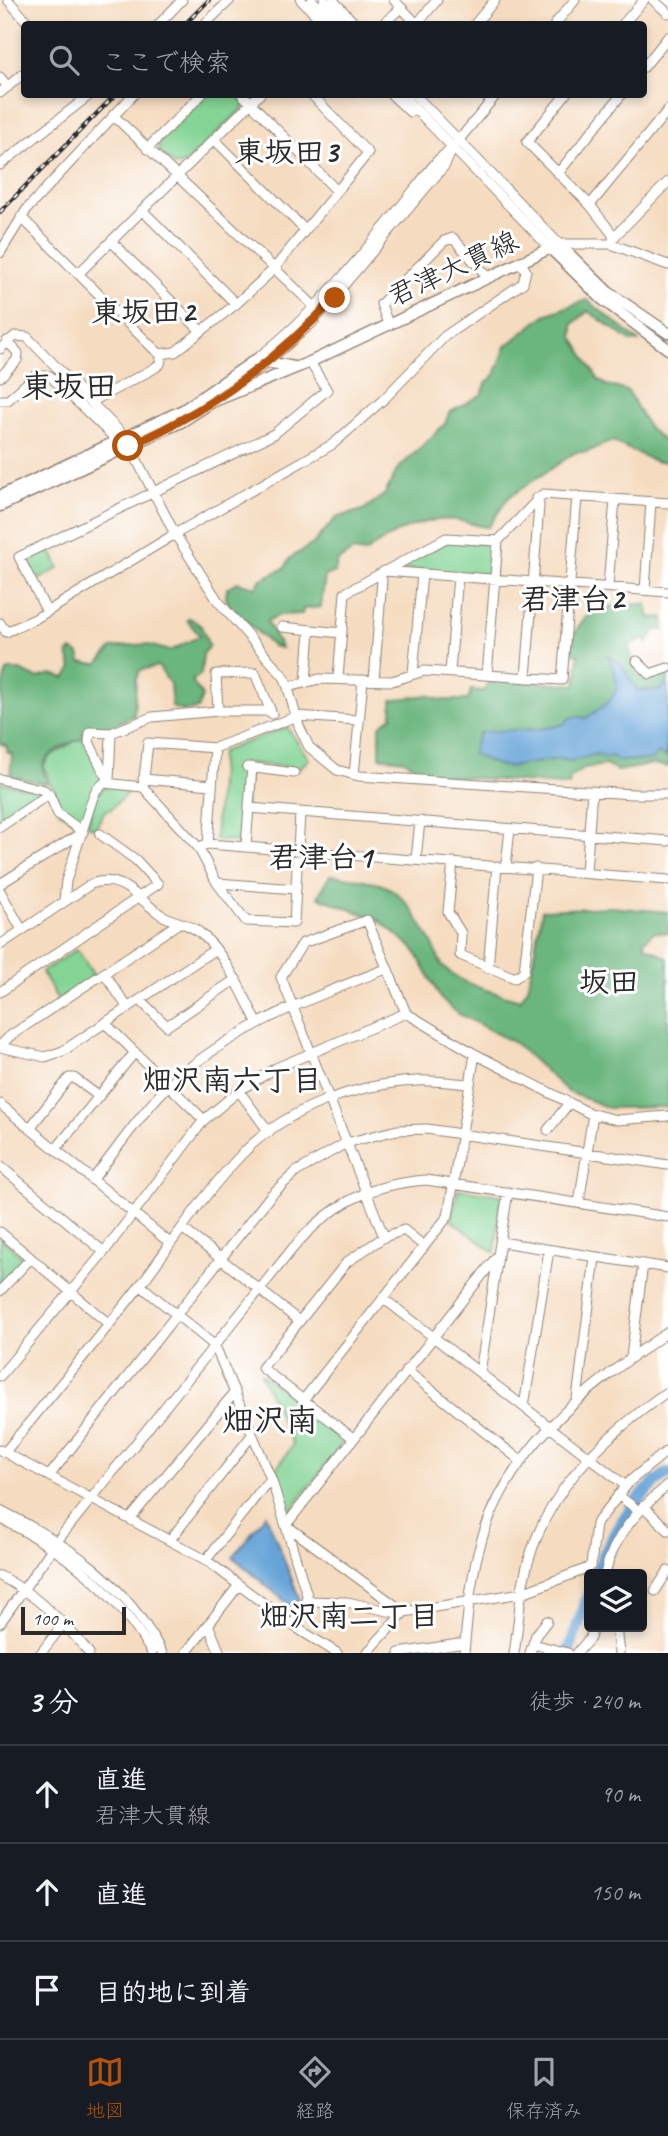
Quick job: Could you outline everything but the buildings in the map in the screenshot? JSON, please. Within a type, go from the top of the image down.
[{"type":"main road","name":"君津大貫線","points":[[0,496],[123,442],[181,422],[212,402],[305,364],[555,246]]},
{"type":"main road","name":"君津大貫線","points":[[555,246],[608,292],[668,333]]},
{"type":"main road","name":"君津大貫線","points":[[555,246],[602,299],[668,349]]},
{"type":"main road","name":"君津大貫線","points":[[0,506],[183,410],[261,361]]},
{"type":"main road","points":[[261,361],[288,368],[305,364]]},
{"type":"street","points":[[162,21],[182,0]]},
{"type":"street","points":[[208,21],[230,0]]},
{"type":"street","points":[[301,0],[322,21]]},
{"type":"street","points":[[312,0],[332,21]]},
{"type":"street","points":[[324,0],[344,21]]},
{"type":"street","points":[[333,0],[352,21]]},
{"type":"street","points":[[394,0],[414,21]]},
{"type":"street","points":[[420,21],[437,0]]},
{"type":"street","points":[[478,21],[495,0]]},
{"type":"street","points":[[558,21],[575,0]]},
{"type":"street","points":[[626,21],[643,0]]},
{"type":"street","points":[[653,0],[668,13]]},
{"type":"street","points":[[10,1],[27,21]]},
{"type":"street","points":[[386,21],[401,8]]},
{"type":"street","points":[[647,62],[668,37]]},
{"type":"street","points":[[0,93],[21,76]]},
{"type":"street","points":[[0,77],[8,87]]},
{"type":"street","points":[[0,165],[86,98]]},
{"type":"street","points":[[0,253],[20,217],[130,98]]},
{"type":"street","points":[[147,149],[198,98]]},
{"type":"street","points":[[246,98],[337,191]]},
{"type":"street","points":[[78,274],[256,98]]},
{"type":"street","points":[[163,354],[175,352],[236,304],[273,270],[368,153],[315,98]]},
{"type":"street","points":[[397,98],[437,125]]},
{"type":"street","points":[[406,98],[437,125],[555,246],[613,240],[668,265]]},
{"type":"street","points":[[417,98],[437,125]]},
{"type":"street","points":[[422,98],[437,125]]},
{"type":"street","points":[[212,402],[318,310],[437,161],[456,144],[494,98]]},
{"type":"street","points":[[563,98],[527,142],[590,205],[613,240]]},
{"type":"street","points":[[559,172],[619,98]]},
{"type":"street","points":[[590,205],[668,110]]},
{"type":"street","points":[[113,115],[318,310]]},
{"type":"street","points":[[214,139],[305,230]]},
{"type":"street","points":[[613,240],[668,182]]},
{"type":"street","points":[[142,210],[236,304]]},
{"type":"street","points":[[20,217],[163,354]]},
{"type":"street","points":[[388,324],[381,304],[444,241],[453,239],[487,276]]},
{"type":"street","points":[[111,241],[201,331]]},
{"type":"street","points":[[0,623],[6,632],[47,612],[175,534],[333,444],[370,413],[445,336],[523,283],[527,278],[520,261]]},
{"type":"street","points":[[0,377],[17,360],[18,353],[4,345],[15,336],[27,337],[91,401],[123,442],[175,534],[222,607],[279,668],[289,687],[304,736],[317,757],[337,770],[354,775],[592,792],[668,794]]},
{"type":"street","points":[[0,400],[9,400],[40,375],[43,370],[43,352]]},
{"type":"street","points":[[91,401],[153,369],[160,364],[163,354]]},
{"type":"street","points":[[47,612],[19,557],[274,434],[327,390],[305,364]]},
{"type":"street","points":[[40,375],[50,376],[123,442]]},
{"type":"street","points":[[487,675],[498,541],[536,498],[543,494],[668,503]]},
{"type":"street","points":[[289,687],[338,678],[392,681],[413,673],[450,672],[560,680],[564,677],[576,496]]},
{"type":"street","points":[[526,678],[539,505],[536,498]]},
{"type":"street","points":[[608,587],[615,499]]},
{"type":"street","points":[[645,590],[651,502]]},
{"type":"street","points":[[338,678],[345,593],[446,538],[498,541]]},
{"type":"street","points":[[381,573],[668,592]]},
{"type":"street","points":[[374,680],[381,573]]},
{"type":"street","points":[[413,673],[422,574]]},
{"type":"street","points":[[450,672],[458,576]]},
{"type":"street","points":[[282,627],[342,633]]},
{"type":"street","points":[[306,682],[310,630]]},
{"type":"street","points":[[638,661],[650,674],[668,668]]},
{"type":"street","points":[[218,710],[215,674],[255,673],[277,724]]},
{"type":"street","points":[[354,775],[357,720],[363,680]]},
{"type":"street","points":[[109,783],[88,736],[93,732],[111,733],[152,717],[218,710],[271,711]]},
{"type":"street","points":[[143,783],[148,743],[215,748],[297,716],[357,720]]},
{"type":"street","points":[[109,783],[111,733]]},
{"type":"street","points":[[203,846],[215,748]]},
{"type":"street","points":[[246,846],[249,767],[294,773]]},
{"type":"street","points":[[0,779],[49,794],[58,814],[83,832]]},
{"type":"street","points":[[64,901],[66,881],[96,790],[109,783],[212,785]]},
{"type":"street","points":[[143,783],[203,846],[217,883],[246,921],[294,923],[300,813]]},
{"type":"street","points":[[586,872],[592,792]]},
{"type":"street","points":[[0,827],[49,794]]},
{"type":"street","points":[[249,808],[668,841]]},
{"type":"street","points":[[416,859],[420,821]]},
{"type":"street","points":[[488,968],[502,866],[510,829]]},
{"type":"street","points":[[0,884],[83,832]]},
{"type":"street","points":[[0,992],[159,884],[156,878],[100,834]]},
{"type":"street","points":[[203,846],[246,846],[668,880]]},
{"type":"street","points":[[453,862],[448,912],[461,933],[460,955],[515,978],[524,971],[536,869]]},
{"type":"street","points":[[0,944],[64,901],[101,881],[120,883],[159,914],[201,933],[236,979],[257,1022]]},
{"type":"street","points":[[217,883],[296,889]]},
{"type":"street","points":[[0,891],[22,930]]},
{"type":"street","points":[[384,1237],[281,977],[303,943],[367,920],[406,1013],[475,1054],[593,1114],[617,1120],[668,1116]]},
{"type":"street","points":[[0,1046],[179,923]]},
{"type":"street","points":[[0,1046],[45,1057],[63,1051],[214,950]]},
{"type":"street","points":[[92,1180],[169,1086],[217,1046],[291,1006],[386,969]]},
{"type":"street","points":[[104,973],[128,1008]]},
{"type":"street","points":[[140,1000],[166,1026],[236,979]]},
{"type":"street","points":[[0,1376],[104,1252],[131,1212],[204,1120],[239,1091],[267,1073],[309,1052],[406,1013]]},
{"type":"street","points":[[105,1023],[204,1120]]},
{"type":"street","points":[[56,1149],[97,1095],[135,1052]]},
{"type":"street","points":[[304,1399],[448,1216],[475,1054]]},
{"type":"street","points":[[30,1128],[69,1078],[74,1078],[97,1095]]},
{"type":"street","points":[[337,1653],[323,1649],[206,1560],[2,1451],[109,1324],[245,1151],[269,1132],[328,1099],[382,1084],[420,1080],[470,1084]]},
{"type":"street","points":[[239,1091],[269,1132]]},
{"type":"street","points":[[548,1130],[569,1103]]},
{"type":"street","points":[[0,1104],[170,1244]]},
{"type":"street","points":[[579,1203],[593,1114]]},
{"type":"street","points":[[49,1476],[271,1195],[296,1172],[346,1143],[397,1130],[463,1133],[668,1165]]},
{"type":"street","points":[[0,1166],[104,1252]]},
{"type":"street","points":[[0,1623],[26,1590],[56,1544],[293,1248],[322,1217],[348,1199],[399,1182],[454,1183],[668,1216]]},
{"type":"street","points":[[480,1373],[508,1192]]},
{"type":"street","points":[[182,1228],[299,1321]]},
{"type":"street","points":[[353,1438],[262,1368],[347,1262],[384,1237],[404,1230],[424,1247]]},
{"type":"street","points":[[0,1232],[109,1324]]},
{"type":"street","points":[[501,1242],[668,1268]]},
{"type":"street","points":[[524,1406],[549,1250]]},
{"type":"street","points":[[286,1525],[498,1255]]},
{"type":"street","points":[[0,1291],[30,1258]]},
{"type":"street","points":[[577,1399],[595,1258]]},
{"type":"street","points":[[631,1357],[643,1264]]},
{"type":"street","points":[[140,1285],[215,1346],[272,1481],[307,1601],[292,1625]]},
{"type":"street","points":[[383,1298],[626,1486]]},
{"type":"street","points":[[398,1653],[464,1648],[478,1552],[488,1524],[521,1461],[548,1426],[577,1399],[668,1332]]},
{"type":"street","points":[[406,1370],[521,1461]]},
{"type":"street","points":[[514,1653],[527,1569],[546,1518],[567,1482],[587,1457],[624,1423],[668,1391]]},
{"type":"street","points":[[130,1519],[235,1392]]},
{"type":"street","points":[[170,1540],[252,1435]]},
{"type":"street","points":[[307,1601],[346,1602],[403,1613],[522,1593],[590,1567],[596,1524],[626,1486],[668,1450]]},
{"type":"street","points":[[206,1560],[264,1486],[272,1481]]},
{"type":"street","points":[[607,1569],[615,1544],[641,1509],[668,1485]]},
{"type":"street","points":[[618,1495],[668,1530]]},
{"type":"street","points":[[0,1510],[56,1544],[114,1587],[148,1630],[162,1653]]},
{"type":"street","points":[[0,1518],[56,1544],[111,1595],[152,1653]]},
{"type":"street","points":[[286,1525],[403,1613]]},
{"type":"street","points":[[655,1591],[668,1570]]},
{"type":"street","points":[[0,1576],[26,1590],[64,1623],[89,1653]]},
{"type":"street","points":[[186,1653],[239,1585]]},
{"type":"street","points":[[367,1653],[403,1613]]},
{"type":"street","points":[[547,1622],[539,1630],[532,1649],[568,1653]]},
{"type":"street","points":[[41,1653],[64,1623]]},
{"type":"street","points":[[208,1624],[220,1653]]},
{"type":"street","points":[[577,1653],[592,1632]]},
{"type":"street","points":[[617,1632],[619,1653]]},
{"type":"green space","points":[[204,98],[240,98],[245,106],[185,164],[175,166],[159,151],[159,142]]},
{"type":"green space","points":[[587,300],[639,341],[632,342],[588,311],[573,324],[573,337],[598,379],[606,385],[628,391],[648,427],[668,445],[668,462],[656,462],[612,441],[587,452],[576,452],[509,497],[488,527],[462,521],[436,520],[398,532],[365,553],[352,551],[337,562],[335,572],[325,576],[321,607],[303,609],[302,614],[279,615],[267,621],[281,648],[272,646],[231,607],[226,599],[227,588],[237,582],[256,587],[261,579],[285,568],[290,558],[313,544],[336,518],[363,510],[385,494],[397,470],[445,424],[449,413],[482,394],[487,382],[495,375],[506,346],[545,315]]},
{"type":"green space","points":[[449,541],[493,544],[492,575],[402,569],[401,566]]},
{"type":"green space","points":[[49,547],[59,568],[40,579],[34,577],[27,557]]},
{"type":"green space","points":[[647,604],[650,618],[664,617],[664,630],[655,630],[648,643],[643,638],[628,646],[636,668],[649,678],[668,672],[668,767],[653,764],[618,771],[605,765],[585,768],[570,778],[569,786],[413,773],[414,766],[404,760],[380,757],[380,726],[392,716],[392,700],[428,695],[441,700],[468,700],[471,690],[485,691],[487,684],[496,680],[576,685],[579,655],[570,651],[579,625],[596,611],[607,607]]},
{"type":"green space","points":[[190,618],[201,626],[209,646],[203,654],[201,674],[192,681],[202,696],[198,709],[183,711],[172,707],[170,684],[158,666],[140,670],[136,680],[134,716],[107,728],[83,731],[84,738],[53,753],[44,763],[46,784],[10,776],[12,754],[8,753],[6,745],[0,744],[2,694],[8,670],[20,670],[37,678],[52,674],[65,678],[72,668],[68,654],[72,650],[79,654],[81,662],[98,664],[112,648],[145,644],[170,651],[200,636],[187,620]]},
{"type":"green space","points":[[287,727],[309,759],[300,768],[242,763],[242,774],[248,776],[242,842],[215,840],[221,752]]},
{"type":"green space","points":[[82,737],[105,780],[84,822],[77,823],[58,810],[56,791],[50,784],[44,766],[49,757]]},
{"type":"green space","points":[[0,782],[41,791],[41,794],[0,822]]},
{"type":"green space","points":[[105,786],[130,790],[110,810],[105,810],[95,829],[88,825],[93,800]]},
{"type":"green space","points":[[330,875],[381,884],[392,890],[410,908],[446,969],[472,985],[520,1000],[528,988],[542,910],[610,907],[668,912],[668,933],[654,932],[644,941],[645,946],[668,958],[668,1107],[609,1108],[568,1092],[515,1043],[459,1014],[441,999],[414,949],[379,920],[318,897]]},
{"type":"green space","points":[[77,949],[94,976],[58,1000],[42,972]]},
{"type":"green space","points":[[458,1189],[501,1195],[495,1253],[451,1220]]},
{"type":"green space","points":[[0,1237],[23,1258],[0,1286]]},
{"type":"green space","points":[[260,1373],[345,1439],[289,1513],[274,1472],[293,1445]]},
{"type":"water","points":[[608,656],[620,663],[637,690],[660,690],[668,682],[666,757],[657,753],[652,760],[617,761],[612,756],[605,758],[598,754],[571,761],[558,759],[509,767],[472,754],[479,733],[553,727],[577,716],[586,718],[597,711],[615,693],[617,686]]},
{"type":"water","points":[[266,1514],[300,1600],[293,1608],[233,1557]]},
{"type":"waterway","points":[[598,1569],[624,1518],[644,1494],[668,1473]]},
{"type":"waterway","points":[[568,1653],[584,1607]]},
{"type":"railway","points":[[188,21],[209,0]]},
{"type":"railway","points":[[0,212],[112,98]]},
{"type":"district","name":"東坂田3","points":[[286,152]]},
{"type":"district","name":"東坂田2","points":[[143,312]]},
{"type":"district","name":"東坂田","points":[[69,386]]},
{"type":"district","name":"君津台2","points":[[572,599]]},
{"type":"district","name":"君津台1","points":[[320,857]]},
{"type":"district","name":"坂田","points":[[609,982]]},
{"type":"district","name":"畑沢南六丁目","points":[[232,1080]]},
{"type":"district","name":"畑沢南","points":[[270,1420]]},
{"type":"district","name":"畑沢南二丁目","points":[[349,1616]]},
{"type":"route","points":[[128,446],[181,422],[260,368],[312,323],[335,298]]}]
